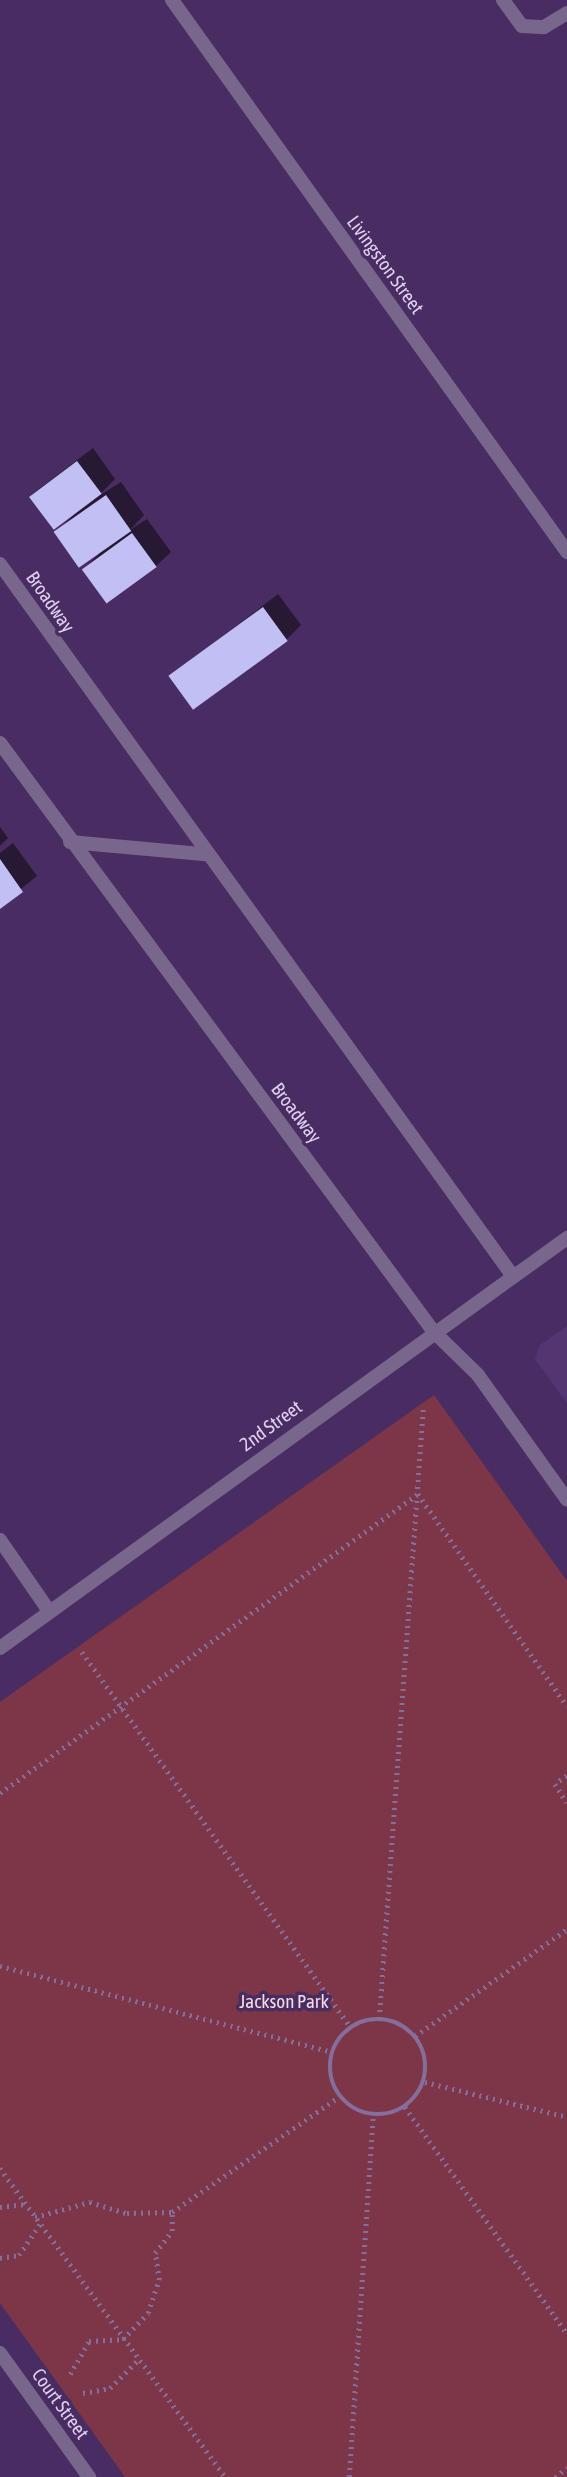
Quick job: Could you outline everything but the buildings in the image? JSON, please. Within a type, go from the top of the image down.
[{"type":"street","name":"Livingston Street","points":[[172,0],[567,552]]},
{"type":"street","points":[[503,0],[522,26],[544,27],[567,13]]},
{"type":"street","name":"Broadway","points":[[0,564],[203,853],[512,1275]]},
{"type":"street","name":"Broadway","points":[[0,743],[70,842],[435,1332],[478,1375],[567,1500]]},
{"type":"street","points":[[70,842],[203,853]]},
{"type":"street","name":"2nd Street","points":[[0,1648],[512,1275],[567,1238]]},
{"type":"street","points":[[0,1540],[49,1611]]},
{"type":"street","name":"Court Street","points":[[0,2353],[89,2477]]},
{"type":"path","points":[[379,2019],[423,1409]]},
{"type":"path","points":[[0,1793],[418,1494]]},
{"type":"path","points":[[418,1494],[567,1706]]},
{"type":"path","points":[[82,1652],[349,2027]]},
{"type":"path","points":[[567,1776],[555,1784],[567,1803]]},
{"type":"path","points":[[415,2036],[567,1929]]},
{"type":"path","points":[[0,1966],[333,2052]]},
{"type":"path","points":[[379,2019],[415,2036],[427,2062],[425,2082],[405,2107],[373,2115],[340,2096],[331,2080],[333,2052],[349,2027],[379,2019]]},
{"type":"path","points":[[425,2082],[567,2117]]},
{"type":"path","points":[[34,2217],[90,2202],[127,2213],[172,2212],[340,2096]]},
{"type":"path","points":[[405,2107],[567,2333]]},
{"type":"path","points":[[349,2477],[373,2115]]},
{"type":"path","points":[[0,2168],[225,2477]]},
{"type":"path","points":[[0,2207],[25,2204]]},
{"type":"path","points":[[70,2374],[89,2341],[123,2339],[148,2313],[159,2280],[155,2253],[172,2231],[172,2212]]},
{"type":"path","points":[[0,2258],[19,2255],[40,2224]]},
{"type":"path","points":[[83,2393],[110,2388],[138,2360]]},
{"type":"path","points":[[555,2477],[567,2468]]},
{"type":"shaded area","points":[[567,1326],[567,1403],[535,1359],[540,1345]]},
{"type":"green space","name":"Jackson Park","points":[[434,1395],[567,1581],[567,2477],[125,2477],[0,2303],[0,1702]]}]
